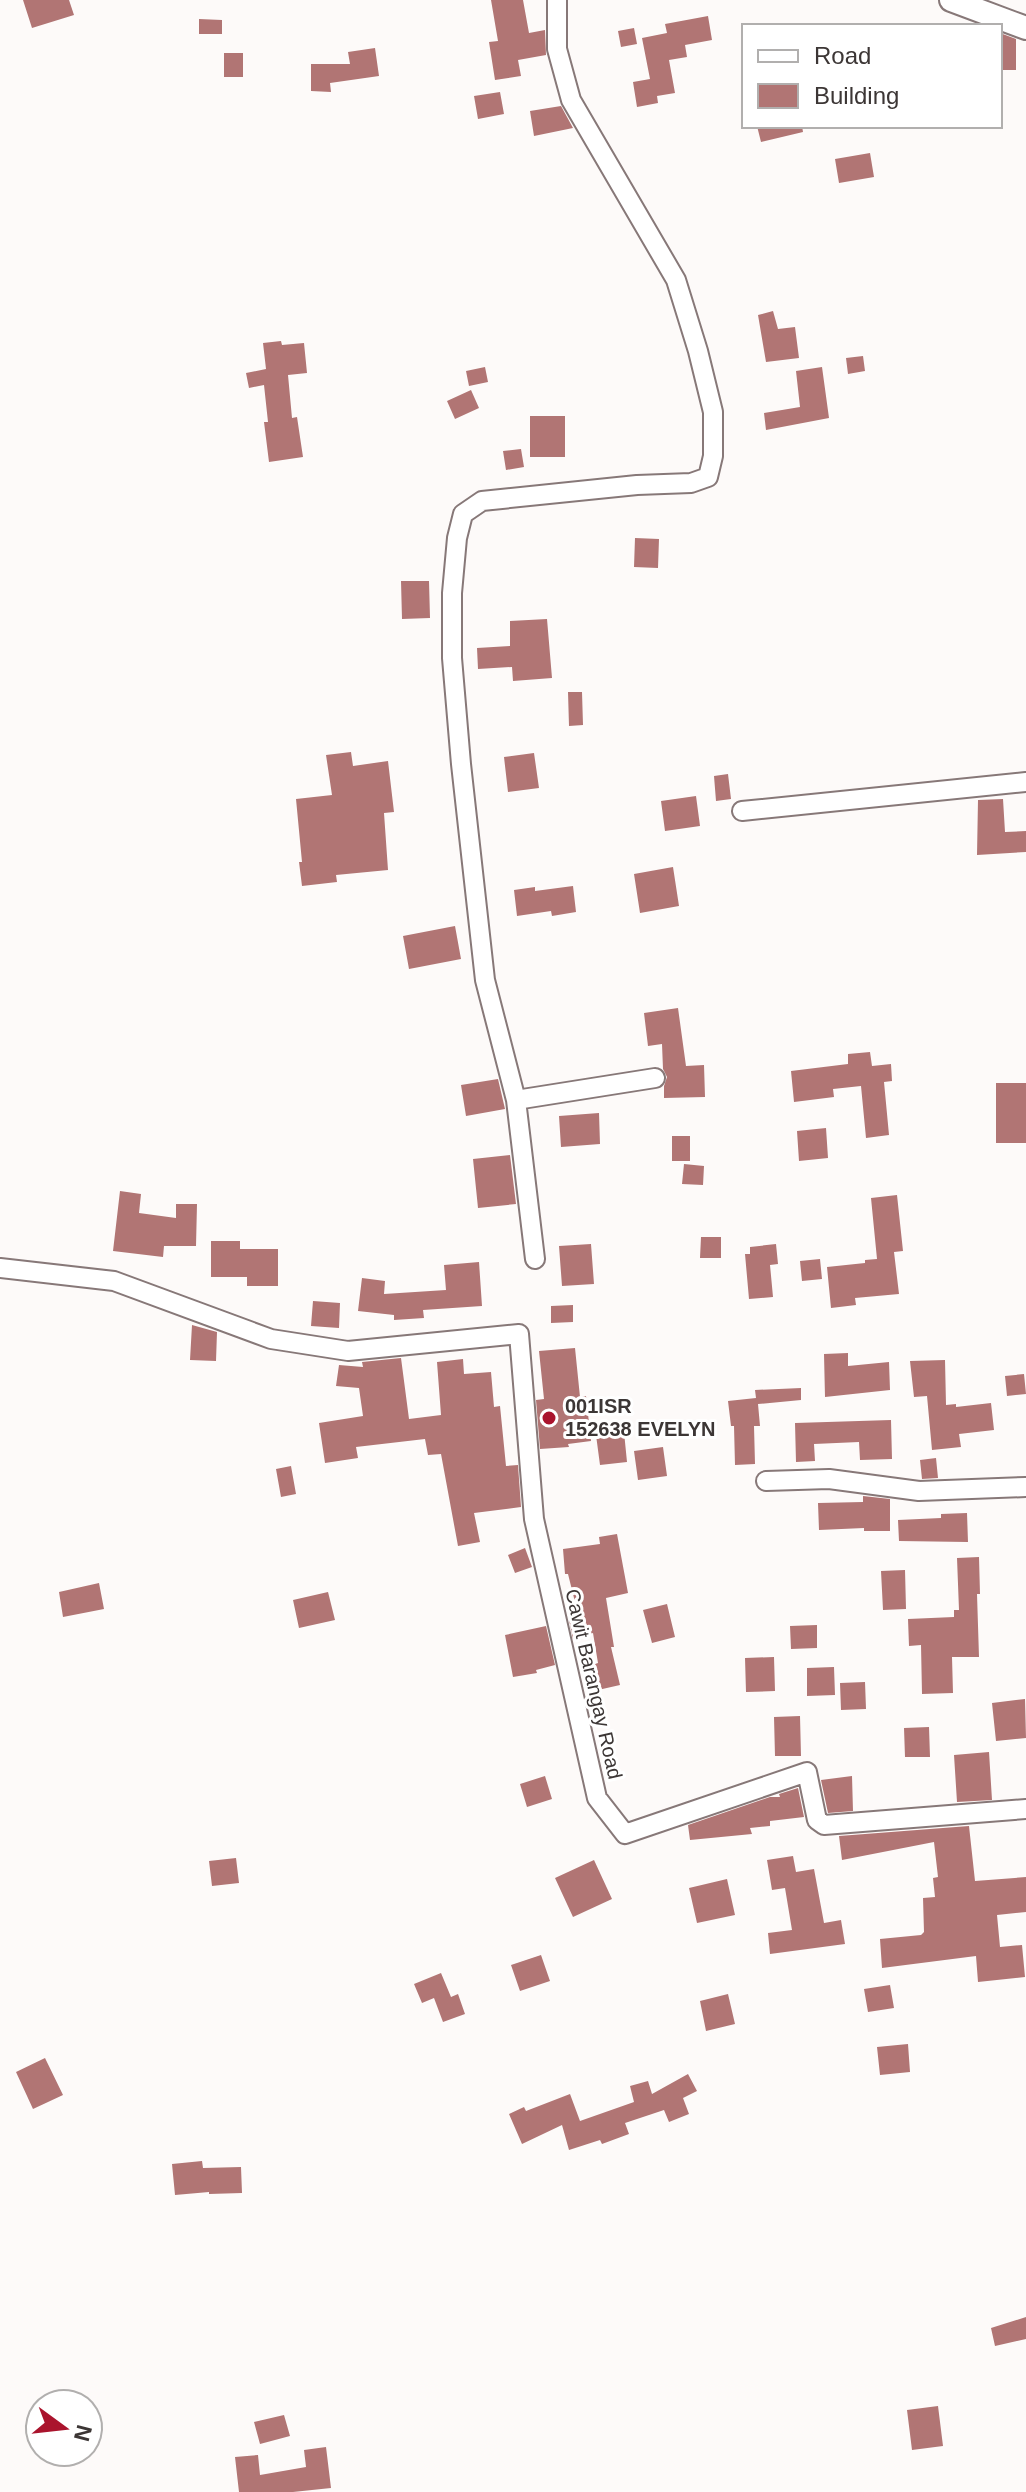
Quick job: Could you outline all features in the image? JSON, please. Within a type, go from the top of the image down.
[{"type":"street","points":[[535,1259],[516,1100],[485,980],[461,764],[452,658],[452,593],[457,538],[463,514],[482,501],[637,485],[691,483],[708,477],[713,456],[713,412],[676,280],[571,100],[557,49],[557,0]]},
{"type":"street","points":[[951,0],[1026,28]]},
{"type":"street","points":[[742,811],[1026,782]]},
{"type":"street","points":[[516,1100],[655,1078]]},
{"type":"street","name":"Cawit Barangay Road","points":[[0,1268],[114,1281],[271,1339],[348,1351],[519,1334],[534,1519],[597,1798],[625,1834],[807,1772],[817,1820],[824,1825],[1026,1809]]},
{"type":"street","points":[[766,1481],[829,1479],[919,1491],[1026,1487]]},
{"type":"building","points":[[23,0],[69,0],[74,15],[32,28]]},
{"type":"building","points":[[491,0],[523,0],[529,33],[545,30],[546,55],[518,60],[521,76],[495,80],[489,42],[498,41]]},
{"type":"building","points":[[708,16],[712,40],[685,45],[687,57],[669,60],[675,93],[657,96],[658,103],[637,107],[633,82],[650,79],[642,38],[667,33],[665,24]]},
{"type":"building","points":[[199,19],[222,20],[222,34],[199,34]]},
{"type":"building","points":[[634,28],[637,44],[621,47],[618,31]]},
{"type":"building","points":[[1002,34],[1016,39],[1016,70],[1002,70]]},
{"type":"building","points":[[375,48],[379,76],[330,83],[331,92],[311,91],[311,64],[350,64],[348,52]]},
{"type":"building","points":[[224,53],[243,53],[243,77],[224,77]]},
{"type":"building","points":[[500,92],[504,114],[478,119],[474,96]]},
{"type":"building","points":[[561,106],[573,128],[534,136],[530,111]]},
{"type":"building","points":[[758,128],[802,128],[803,132],[761,142]]},
{"type":"building","points":[[870,153],[874,177],[839,183],[835,159]]},
{"type":"building","points":[[773,311],[778,329],[795,327],[799,358],[766,362],[758,315]]},
{"type":"building","points":[[281,341],[282,345],[304,343],[307,373],[288,375],[292,418],[297,417],[303,457],[269,462],[264,385],[249,388],[246,373],[266,369],[263,343]]},
{"type":"building","points":[[863,356],[865,371],[848,374],[846,358]]},
{"type":"building","points":[[485,367],[488,382],[469,386],[466,371]]},
{"type":"building","points":[[822,367],[829,418],[766,430],[764,413],[800,407],[796,371]]},
{"type":"building","points":[[471,390],[479,408],[455,419],[447,401]]},
{"type":"building","points":[[530,416],[565,416],[565,457],[530,457]]},
{"type":"building","points":[[521,449],[524,467],[506,470],[503,451]]},
{"type":"building","points":[[635,538],[659,539],[658,568],[634,567]]},
{"type":"building","points":[[401,581],[429,581],[430,618],[402,619]]},
{"type":"building","points":[[547,619],[552,678],[513,681],[512,667],[478,669],[477,648],[510,646],[510,621]]},
{"type":"building","points":[[568,692],[582,692],[583,725],[569,726]]},
{"type":"building","points":[[351,752],[353,766],[388,761],[394,812],[384,813],[388,870],[336,875],[337,882],[302,886],[296,799],[332,795],[326,755]]},
{"type":"building","points":[[534,753],[539,788],[508,792],[504,757]]},
{"type":"building","points":[[728,774],[731,799],[716,801],[714,776]]},
{"type":"building","points":[[696,796],[700,826],[665,831],[661,801]]},
{"type":"building","points":[[1003,799],[1005,832],[1026,831],[1026,852],[977,855],[978,800]]},
{"type":"building","points":[[673,867],[679,906],[640,913],[634,874]]},
{"type":"building","points":[[573,886],[576,912],[552,916],[551,911],[517,916],[514,890],[535,887],[535,891]]},
{"type":"building","points":[[455,926],[461,959],[409,969],[403,936]]},
{"type":"building","points":[[678,1008],[686,1066],[704,1065],[705,1097],[664,1098],[667,1077],[663,1069],[662,1044],[648,1046],[644,1013]]},
{"type":"building","points":[[870,1052],[872,1066],[891,1064],[892,1081],[884,1082],[889,1135],[866,1138],[861,1086],[833,1089],[834,1097],[794,1102],[791,1071],[848,1064],[848,1054]]},
{"type":"building","points":[[498,1079],[505,1109],[466,1116],[461,1085]]},
{"type":"building","points":[[996,1083],[1026,1083],[1026,1143],[996,1143]]},
{"type":"building","points":[[599,1113],[600,1144],[561,1147],[559,1116]]},
{"type":"building","points":[[826,1128],[828,1158],[799,1161],[797,1131]]},
{"type":"building","points":[[672,1136],[690,1136],[690,1161],[672,1161]]},
{"type":"building","points":[[510,1155],[516,1204],[478,1208],[473,1159]]},
{"type":"building","points":[[684,1164],[704,1166],[703,1185],[682,1184]]},
{"type":"building","points":[[120,1191],[141,1194],[139,1213],[176,1218],[176,1204],[197,1204],[196,1246],[164,1246],[163,1257],[113,1251]]},
{"type":"building","points":[[897,1195],[903,1251],[894,1252],[899,1294],[855,1298],[856,1305],[831,1308],[827,1267],[877,1259],[871,1198]]},
{"type":"building","points":[[701,1237],[721,1237],[721,1258],[700,1258]]},
{"type":"building","points":[[211,1241],[240,1241],[240,1249],[278,1249],[278,1286],[247,1286],[247,1277],[211,1277]]},
{"type":"building","points":[[591,1244],[594,1284],[562,1286],[559,1246]]},
{"type":"building","points":[[776,1244],[778,1264],[770,1265],[773,1297],[749,1299],[745,1254],[750,1254],[750,1247]]},
{"type":"building","points":[[820,1259],[822,1279],[802,1281],[800,1261]]},
{"type":"building","points":[[479,1262],[482,1306],[423,1310],[424,1318],[394,1320],[394,1315],[358,1311],[362,1278],[385,1281],[384,1294],[446,1290],[444,1265]]},
{"type":"building","points":[[313,1301],[340,1303],[339,1328],[311,1326]]},
{"type":"building","points":[[573,1305],[573,1322],[551,1323],[551,1306]]},
{"type":"building","points":[[192,1325],[217,1332],[216,1361],[190,1360]]},
{"type":"building","points":[[575,1348],[580,1397],[586,1396],[591,1441],[568,1444],[569,1447],[540,1449],[536,1400],[544,1399],[539,1351]]},
{"type":"building","points":[[848,1353],[848,1366],[889,1362],[890,1390],[825,1397],[824,1354]]},
{"type":"building","points":[[401,1358],[409,1419],[441,1415],[437,1362],[463,1359],[464,1374],[491,1372],[494,1407],[500,1406],[506,1466],[518,1465],[521,1507],[474,1513],[480,1542],[458,1546],[441,1454],[428,1455],[425,1439],[356,1447],[358,1458],[325,1463],[319,1423],[363,1416],[359,1388],[336,1386],[339,1365],[363,1367],[362,1362]]},
{"type":"building","points":[[945,1360],[946,1405],[956,1404],[956,1407],[991,1403],[994,1430],[959,1434],[961,1447],[932,1450],[927,1396],[914,1397],[910,1361]]},
{"type":"building","points":[[1024,1374],[1026,1394],[1007,1396],[1005,1376]]},
{"type":"building","points":[[801,1388],[801,1400],[758,1404],[760,1426],[754,1426],[755,1464],[735,1465],[734,1426],[731,1426],[728,1401],[756,1398],[755,1390]]},
{"type":"building","points":[[891,1420],[892,1459],[860,1460],[859,1442],[814,1444],[815,1461],[796,1462],[795,1423]]},
{"type":"building","points":[[624,1432],[627,1462],[600,1465],[596,1435]]},
{"type":"building","points":[[663,1447],[667,1476],[638,1480],[634,1451]]},
{"type":"building","points":[[936,1458],[938,1478],[922,1479],[920,1460]]},
{"type":"building","points":[[291,1466],[296,1494],[281,1497],[276,1469]]},
{"type":"building","points":[[863,1496],[890,1499],[890,1531],[864,1531],[864,1528],[819,1530],[818,1503],[863,1502]]},
{"type":"building","points":[[967,1513],[968,1542],[899,1541],[898,1520]]},
{"type":"building","points":[[617,1534],[628,1593],[606,1598],[614,1647],[611,1647],[620,1685],[598,1690],[592,1665],[598,1663],[593,1633],[573,1639],[569,1620],[579,1618],[568,1574],[565,1574],[563,1549],[600,1544],[599,1537]]},
{"type":"building","points":[[525,1548],[532,1567],[515,1573],[508,1555]]},
{"type":"building","points":[[979,1557],[979,1657],[952,1657],[953,1693],[922,1694],[921,1645],[909,1646],[908,1619],[954,1617],[954,1610],[959,1610],[957,1558]]},
{"type":"building","points":[[905,1570],[906,1609],[883,1610],[881,1571]]},
{"type":"building","points":[[99,1583],[104,1609],[63,1617],[59,1592]]},
{"type":"building","points":[[328,1592],[335,1620],[299,1628],[293,1600]]},
{"type":"building","points":[[667,1604],[675,1637],[652,1643],[643,1610]]},
{"type":"building","points":[[817,1625],[817,1648],[791,1649],[790,1626]]},
{"type":"building","points":[[546,1626],[555,1665],[536,1670],[537,1673],[513,1677],[505,1635]]},
{"type":"building","points":[[774,1657],[775,1691],[746,1692],[745,1658]]},
{"type":"building","points":[[834,1667],[835,1695],[807,1696],[807,1668]]},
{"type":"building","points":[[865,1682],[866,1709],[841,1710],[840,1683]]},
{"type":"building","points":[[1025,1699],[1026,1738],[996,1741],[992,1703]]},
{"type":"building","points":[[800,1716],[801,1756],[775,1756],[774,1717]]},
{"type":"building","points":[[929,1727],[930,1757],[905,1757],[904,1728]]},
{"type":"building","points":[[989,1752],[992,1800],[957,1802],[954,1755]]},
{"type":"building","points":[[545,1776],[552,1799],[527,1807],[520,1784]]},
{"type":"building","points":[[852,1776],[853,1811],[828,1813],[821,1780]]},
{"type":"building","points":[[798,1788],[804,1817],[770,1821],[770,1826],[750,1828],[752,1834],[690,1840],[688,1825],[770,1797],[780,1797],[779,1794]]},
{"type":"building","points":[[969,1826],[975,1881],[1026,1877],[1026,1912],[997,1915],[1000,1947],[1022,1945],[1025,1977],[978,1982],[976,1956],[882,1968],[880,1939],[921,1935],[924,1932],[923,1898],[935,1897],[933,1878],[938,1877],[934,1842],[842,1860],[839,1836]]},
{"type":"building","points":[[793,1856],[796,1872],[814,1869],[824,1923],[841,1920],[845,1944],[770,1954],[768,1933],[792,1930],[785,1888],[772,1890],[767,1860]]},
{"type":"building","points":[[236,1858],[239,1883],[212,1886],[209,1861]]},
{"type":"building","points":[[594,1860],[612,1899],[573,1917],[555,1878]]},
{"type":"building","points":[[727,1879],[735,1915],[697,1923],[689,1888]]},
{"type":"building","points":[[541,1955],[550,1981],[520,1991],[511,1965]]},
{"type":"building","points":[[441,1973],[451,1997],[458,1994],[465,2014],[443,2022],[434,1998],[422,2003],[414,1984]]},
{"type":"building","points":[[890,1985],[894,2008],[868,2012],[864,1989]]},
{"type":"building","points":[[728,1994],[735,2024],[706,2031],[700,2001]]},
{"type":"building","points":[[908,2044],[910,2072],[880,2075],[877,2047]]},
{"type":"building","points":[[45,2058],[63,2095],[33,2109],[16,2072]]},
{"type":"building","points":[[688,2074],[697,2091],[683,2098],[689,2114],[669,2122],[664,2110],[625,2123],[629,2134],[602,2144],[600,2140],[569,2150],[562,2125],[522,2144],[509,2114],[524,2107],[526,2111],[570,2094],[580,2121],[634,2102],[630,2086],[648,2081],[652,2094]]},
{"type":"building","points":[[202,2161],[203,2168],[241,2167],[242,2193],[175,2195],[172,2164]]},
{"type":"building","points":[[1026,2317],[1026,2339],[995,2346],[991,2328]]},
{"type":"building","points":[[938,2406],[943,2446],[912,2450],[907,2410]]},
{"type":"building","points":[[284,2415],[290,2436],[260,2444],[254,2422]]},
{"type":"building","points":[[326,2447],[331,2488],[239,2492],[235,2457],[258,2455],[260,2475],[306,2467],[304,2450]]},
{"type":"place","name":"001ISR 152638 EVELYN","points":[[549,1418]]}]
